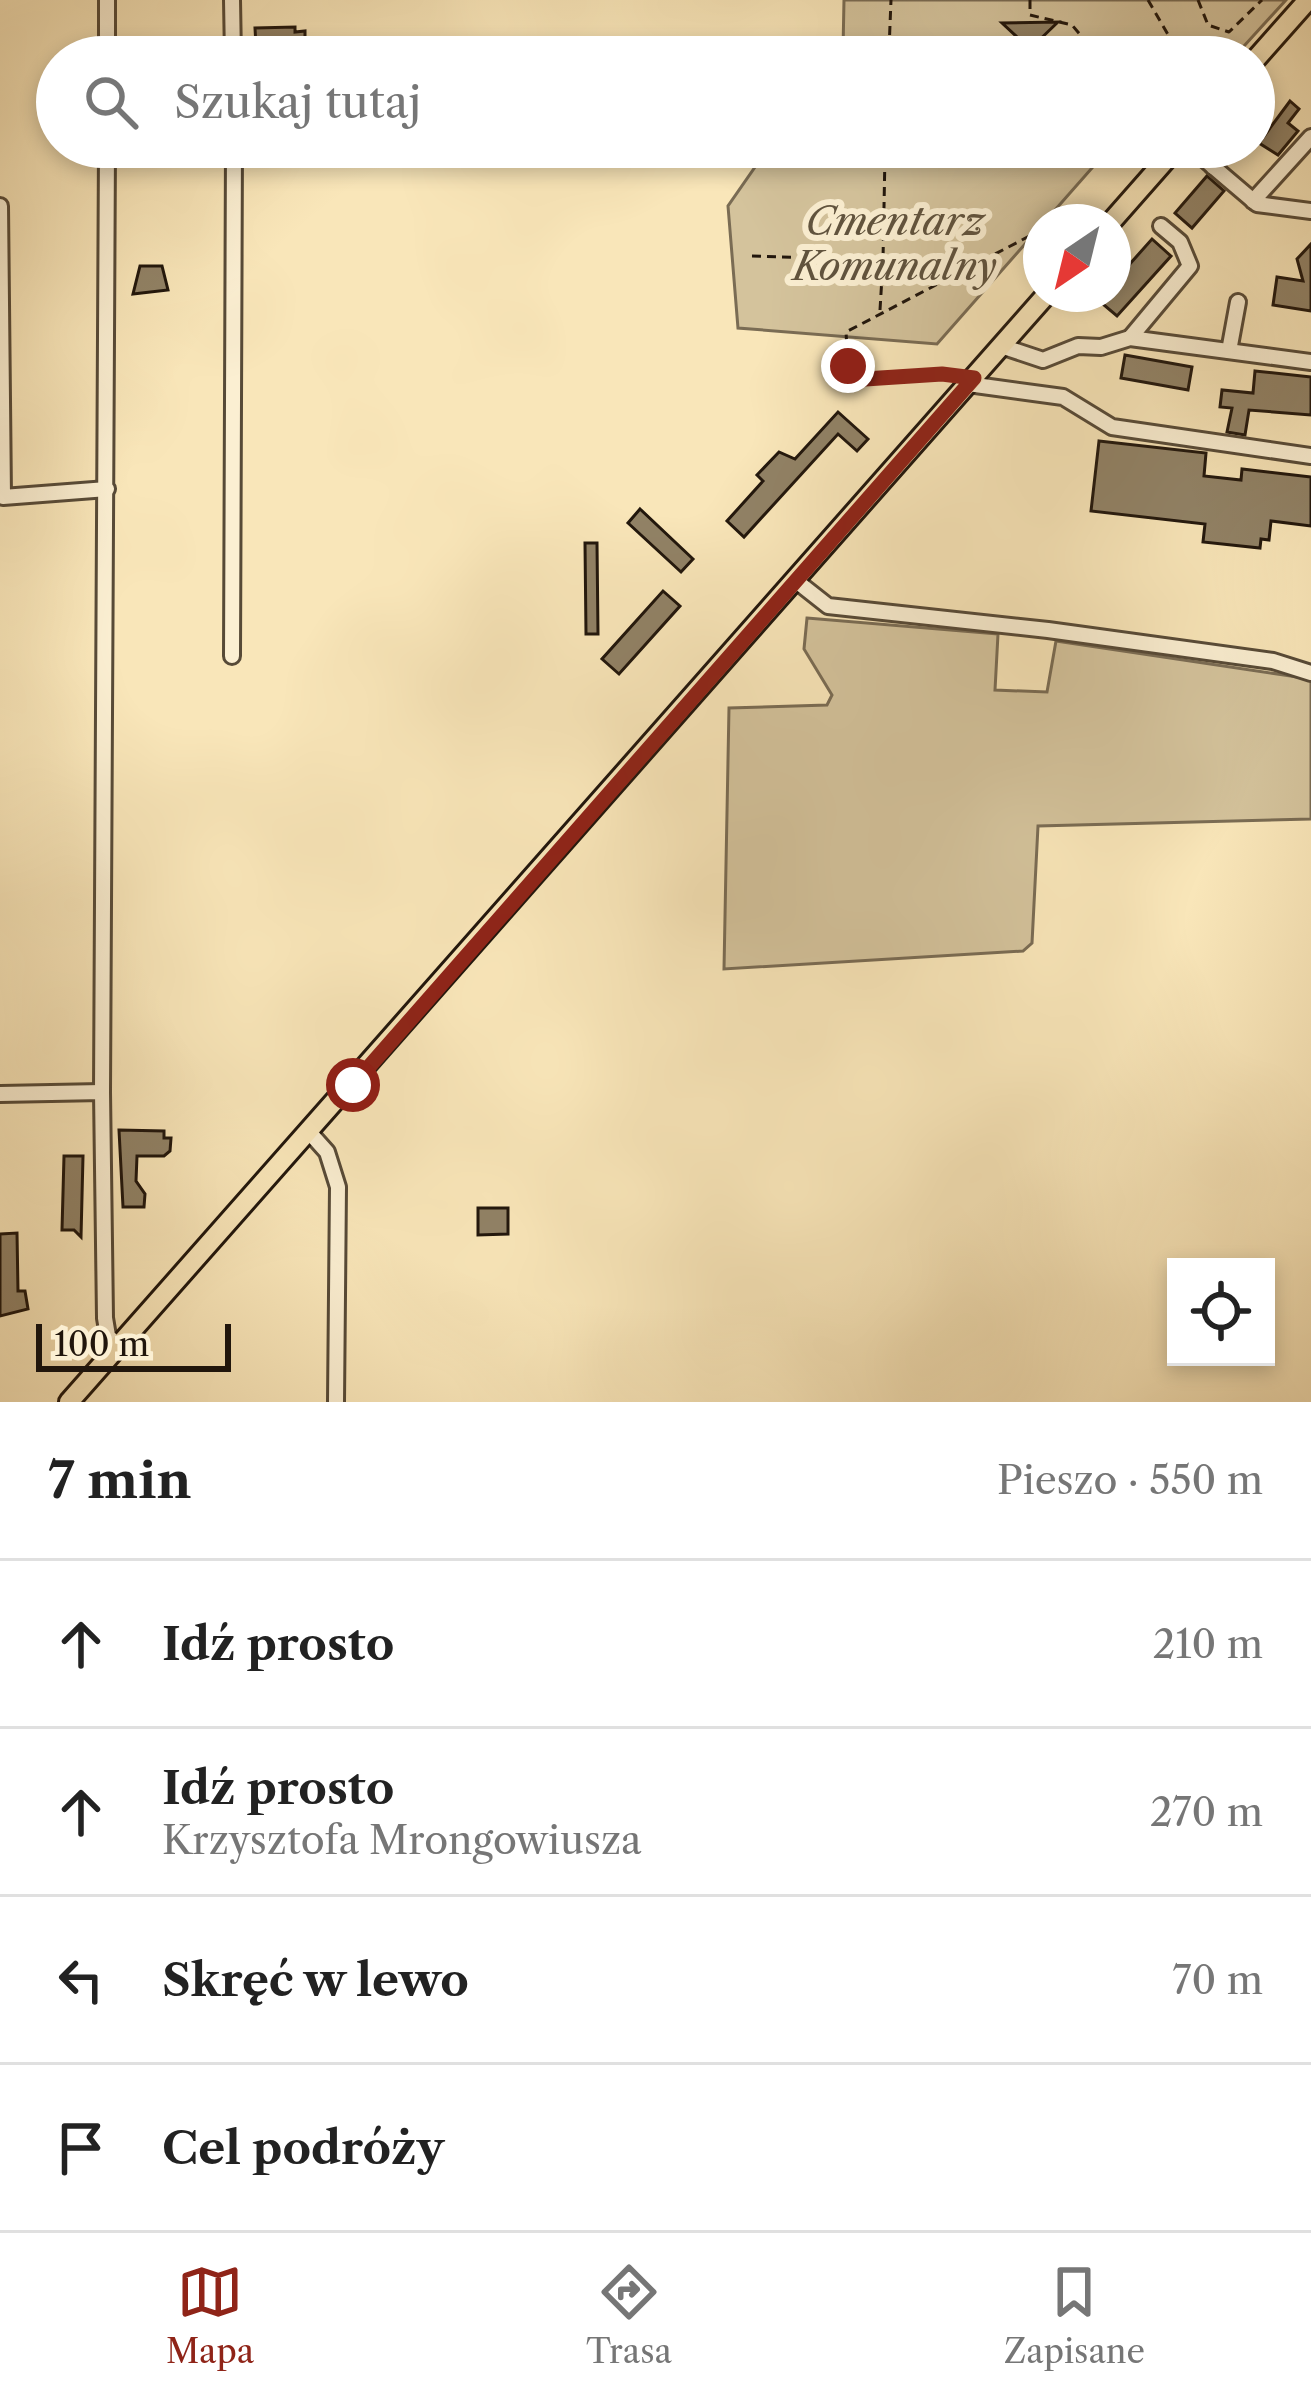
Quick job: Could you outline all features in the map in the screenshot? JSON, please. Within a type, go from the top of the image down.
[{"type":"main road","points":[[1275,37],[1308,0]]},
{"type":"main road","points":[[1127,204],[1159,168]]},
{"type":"main road","points":[[69,1402],[1031,312]]},
{"type":"street","points":[[107,0],[107,36]]},
{"type":"street","points":[[232,0],[233,36]]},
{"type":"street","points":[[1253,201],[1311,137]]},
{"type":"street","points":[[107,168],[102,1093],[105,1318],[108,1336],[118,1346]]},
{"type":"street","points":[[232,656],[234,168]]},
{"type":"street","points":[[1215,168],[1253,201],[1311,211]]},
{"type":"street","points":[[0,206],[3,497],[107,489]]},
{"type":"street","points":[[1130,338],[1190,266],[1180,242],[1161,226]]},
{"type":"street","points":[[1228,351],[1238,302]]},
{"type":"street","points":[[1001,346],[1043,360],[1078,346],[1101,347],[1130,338],[1311,362]]},
{"type":"street","points":[[971,381],[1063,397],[1112,427],[1311,456]]},
{"type":"street","points":[[795,580],[828,606],[1273,661],[1311,673]]},
{"type":"street","points":[[0,1094],[102,1093]]},
{"type":"street","points":[[310,1133],[327,1152],[338,1187],[336,1402]]},
{"type":"path","points":[[890,36],[891,0]]},
{"type":"path","points":[[1030,0],[1030,15],[1072,25],[1081,36]]},
{"type":"path","points":[[1148,0],[1169,36]]},
{"type":"path","points":[[1198,0],[1208,25],[1229,32],[1262,0]]},
{"type":"path","points":[[879,313],[885,168]]},
{"type":"path","points":[[971,381],[942,374],[865,379],[848,366],[843,352],[846,332],[1023,239]]},
{"type":"path","points":[[752,256],[969,265]]},
{"type":"green space","points":[[844,0],[1286,0],[1253,36],[843,36]]},
{"type":"green space","name":"Cmentarz Komunalny","points":[[754,168],[1092,168],[1060,204],[1023,204],[1023,246],[937,344],[738,328],[728,206]]},
{"type":"green space","points":[[807,618],[998,634],[995,690],[1047,692],[1056,641],[1311,679],[1311,819],[1038,826],[1032,943],[1023,951],[724,969],[729,708],[827,705],[832,695],[804,649]]},
{"type":"building","points":[[1058,22],[1043,36],[1016,36],[1002,23]]},
{"type":"building","points":[[295,27],[295,32],[305,31],[305,36],[255,36],[255,28]]},
{"type":"building","points":[[1290,101],[1299,109],[1288,123],[1298,131],[1278,155],[1275,153],[1275,121]]},
{"type":"building","points":[[1207,176],[1224,191],[1192,228],[1175,213]]},
{"type":"building","points":[[1152,239],[1171,256],[1131,300],[1131,263]]},
{"type":"building","points":[[1311,244],[1311,311],[1273,305],[1277,277],[1303,281],[1297,259]]},
{"type":"building","points":[[140,266],[162,266],[168,290],[133,294]]},
{"type":"building","points":[[1125,355],[1192,367],[1188,390],[1121,378]]},
{"type":"building","points":[[1255,371],[1311,377],[1311,415],[1249,410],[1245,435],[1227,432],[1232,408],[1220,407],[1222,390],[1253,393]]},
{"type":"building","points":[[838,412],[868,439],[857,451],[838,434],[744,537],[727,521],[763,481],[757,475],[779,452],[795,459]]},
{"type":"building","points":[[1099,441],[1206,453],[1204,476],[1241,480],[1242,469],[1311,477],[1311,526],[1271,521],[1269,540],[1261,539],[1260,548],[1203,542],[1205,524],[1091,511]]},
{"type":"building","points":[[640,509],[693,559],[681,572],[628,523]]},
{"type":"building","points":[[585,543],[597,543],[598,634],[586,634]]},
{"type":"building","points":[[663,591],[680,606],[619,674],[602,659]]},
{"type":"building","points":[[119,1130],[164,1131],[164,1138],[171,1138],[170,1151],[164,1156],[137,1156],[136,1181],[145,1194],[144,1207],[123,1207]]},
{"type":"building","points":[[64,1156],[83,1156],[81,1237],[74,1230],[62,1230]]},
{"type":"building","points":[[478,1208],[508,1208],[508,1234],[478,1235]]},
{"type":"building","points":[[17,1233],[18,1291],[25,1291],[28,1309],[0,1316],[0,1234]]},
{"type":"route","points":[[353,1085],[974,378],[918,374],[865,379],[848,366]]}]
